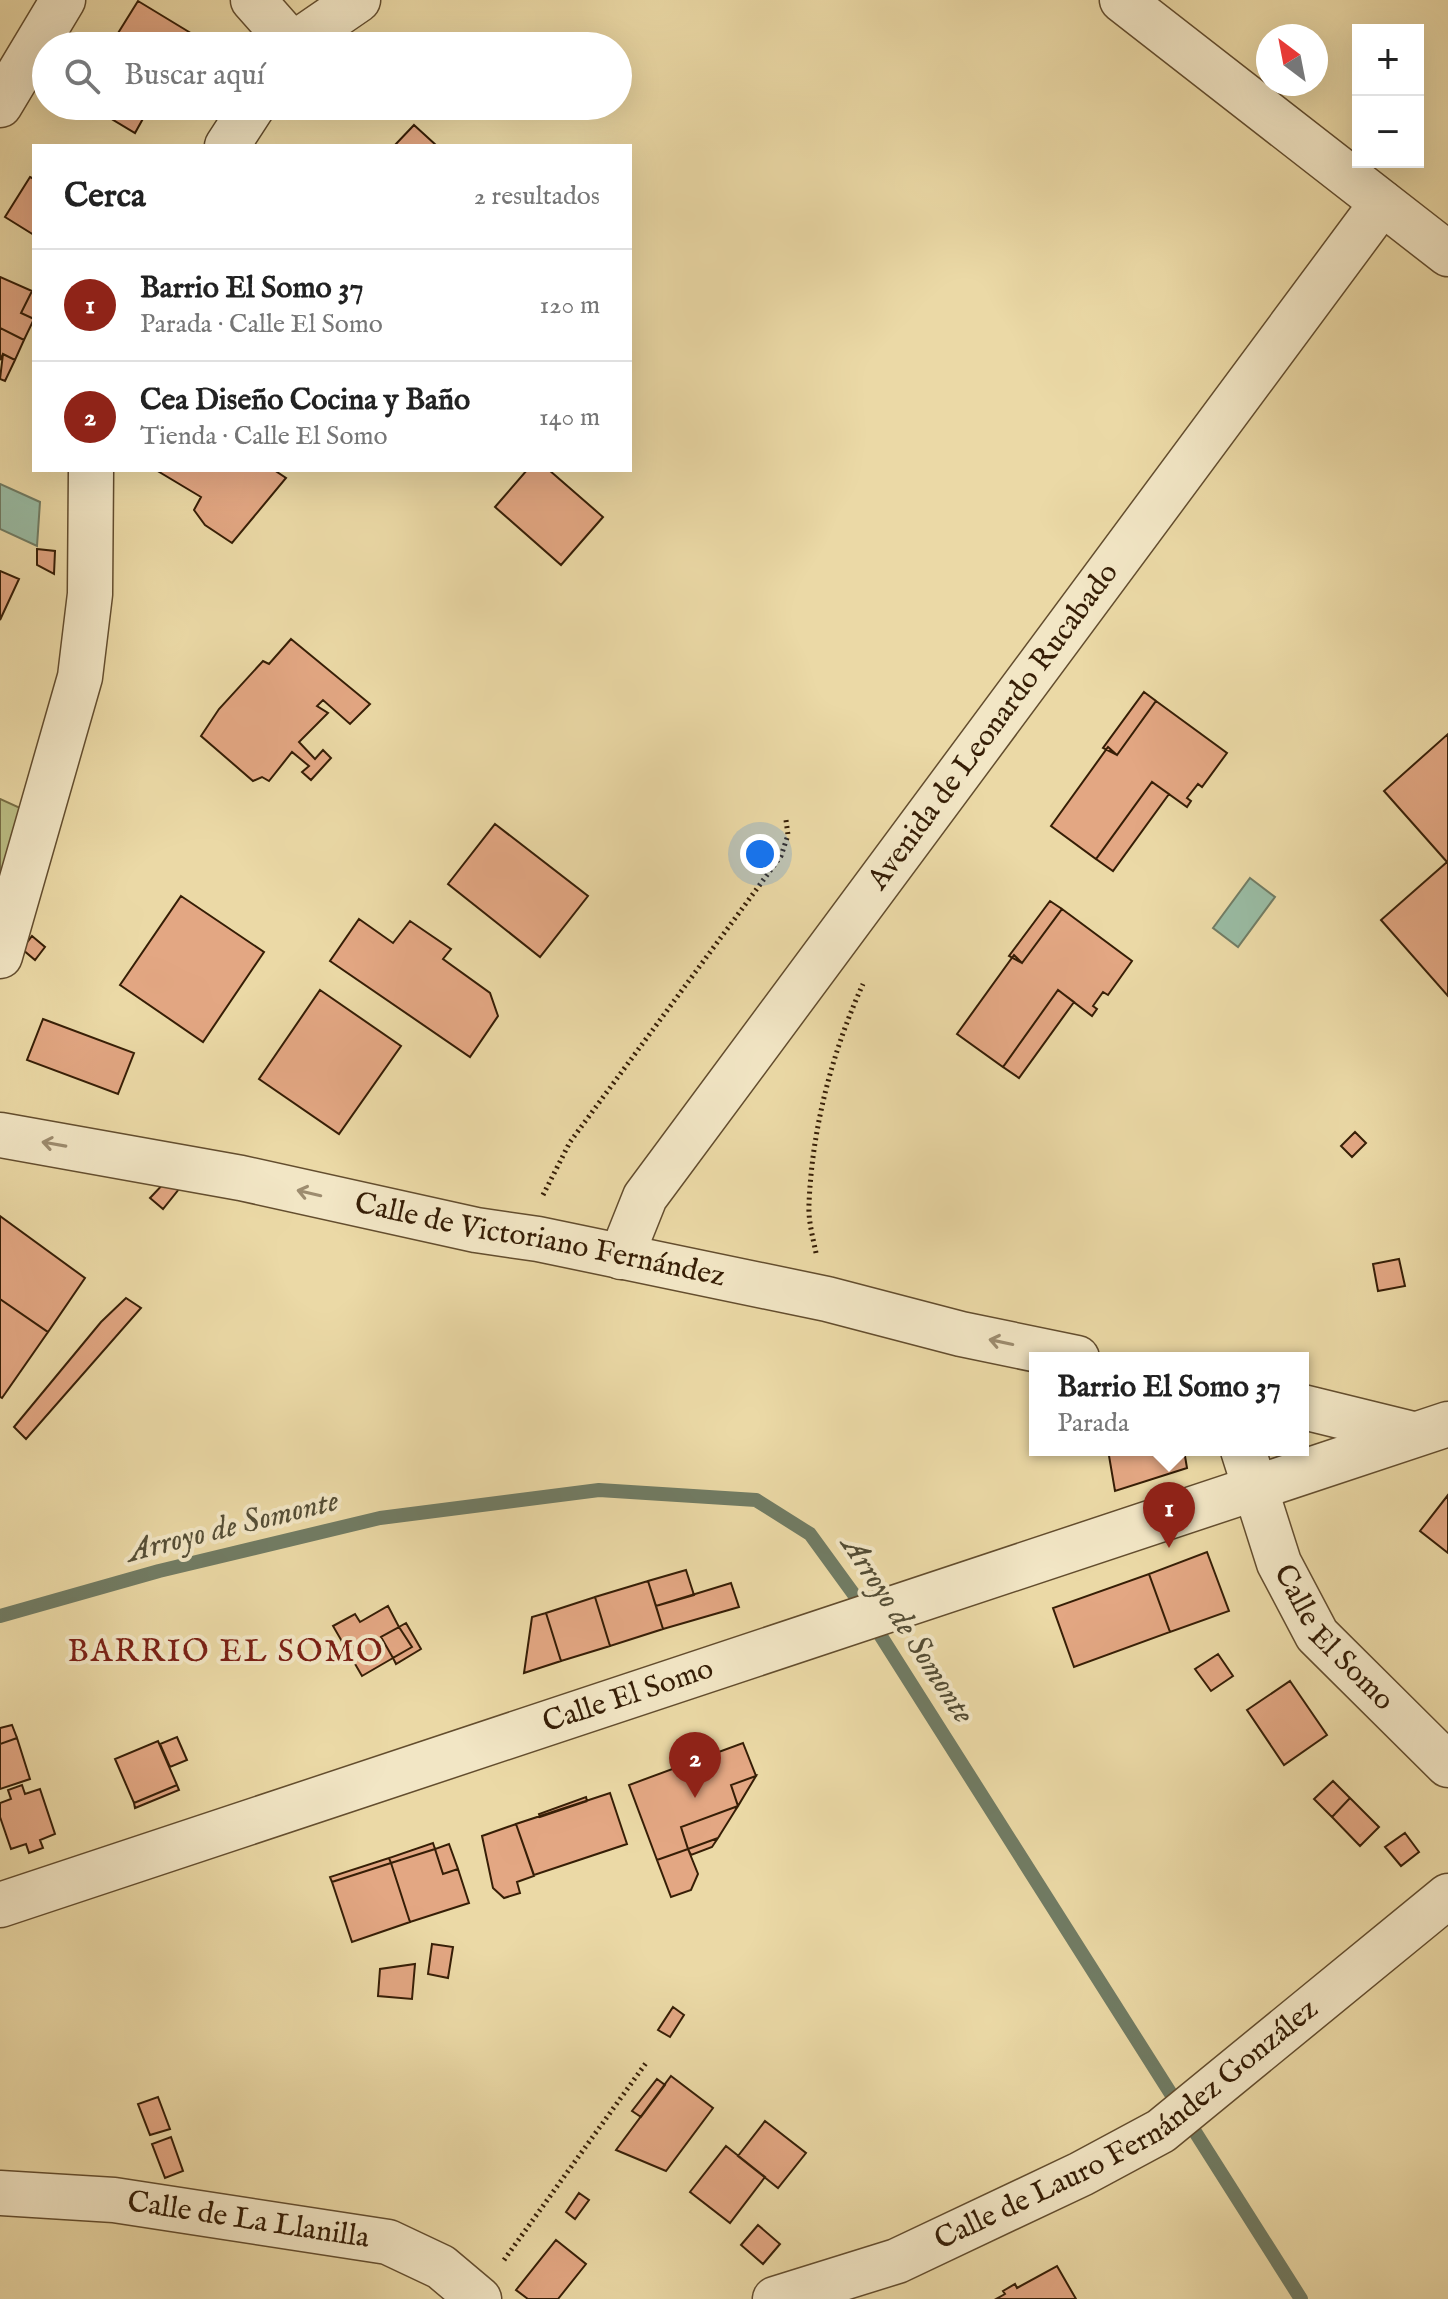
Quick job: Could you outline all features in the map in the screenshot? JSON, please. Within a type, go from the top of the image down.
[{"type":"street","points":[[44,32],[63,0]]},
{"type":"street","points":[[253,0],[281,32]]},
{"type":"street","points":[[311,32],[358,0]]},
{"type":"street","points":[[1122,0],[1448,254]]},
{"type":"street","points":[[0,105],[32,52]]},
{"type":"street","points":[[228,144],[244,120]]},
{"type":"street","name":"Avenida de Leonardo Rucabado","points":[[621,1257],[645,1197],[1382,203]]},
{"type":"street","points":[[0,956],[80,677],[90,594],[91,472]]},
{"type":"street","name":"Calle de Victoriano Fernández","points":[[0,1135],[241,1178],[476,1230],[538,1239],[827,1299],[961,1334],[1048,1352]]},
{"type":"street","points":[[1309,1408],[1430,1429]]},
{"type":"street","name":"Calle El Somo","points":[[1309,1455],[1430,1429]]},
{"type":"street","name":"Calle El Somo","points":[[0,1905],[1109,1538],[1249,1468],[1305,1456]]},
{"type":"street","name":"Calle El Somo","points":[[1249,1468],[1279,1563],[1317,1635],[1448,1765]]},
{"type":"street","name":"Calle de Lauro Fernández González","points":[[775,2299],[897,2261],[1081,2174],[1161,2131],[1448,1896]]},
{"type":"street","name":"Calle de La Llanilla","points":[[0,2193],[114,2200],[388,2242],[441,2267],[478,2298]]},
{"type":"path","points":[[538,1239],[544,1187],[570,1142],[781,856],[788,835],[786,820]]},
{"type":"path","points":[[827,1299],[808,1207],[820,1115],[842,1029],[865,980]]},
{"type":"path","points":[[478,2298],[646,2063]]},
{"type":"green space","points":[[0,799],[29,812],[0,927]]},
{"type":"shaded area","points":[[0,484],[40,502],[37,546],[0,529]]},
{"type":"shaded area","points":[[1250,878],[1275,897],[1238,947],[1213,928]]},
{"type":"building","points":[[138,1],[189,32],[119,32]]},
{"type":"building","points":[[113,120],[142,120],[135,133]]},
{"type":"building","points":[[414,125],[435,144],[396,144]]},
{"type":"building","points":[[30,177],[32,178],[32,234],[5,217]]},
{"type":"building","points":[[0,277],[32,291],[21,313],[32,318],[32,323],[24,340],[0,328]]},
{"type":"building","points":[[32,291],[32,318],[21,313]]},
{"type":"building","points":[[0,328],[24,340],[15,360],[3,354],[0,360]]},
{"type":"building","points":[[3,354],[15,360],[5,381],[0,379]]},
{"type":"building","points":[[159,472],[277,472],[286,478],[232,543],[205,525],[194,510],[201,497]]},
{"type":"building","points":[[525,472],[551,472],[603,517],[561,565],[495,507]]},
{"type":"building","points":[[37,549],[55,551],[54,574],[37,565]]},
{"type":"building","points":[[0,571],[19,579],[0,620]]},
{"type":"building","points":[[291,639],[370,704],[350,724],[323,700],[317,706],[328,713],[299,742],[315,759],[323,750],[331,758],[311,780],[302,772],[309,766],[292,752],[269,781],[262,777],[253,781],[201,736],[219,709],[263,661],[269,664]]},
{"type":"building","points":[[1144,692],[1156,701],[1117,755],[1103,748]]},
{"type":"building","points":[[1156,701],[1227,753],[1202,787],[1198,784],[1187,798],[1191,801],[1187,807],[1152,782],[1096,859],[1051,826],[1108,747],[1117,755]]},
{"type":"building","points":[[1448,734],[1448,996],[1381,920],[1447,862],[1384,791]]},
{"type":"building","points":[[1152,782],[1169,794],[1113,871],[1096,859]]},
{"type":"building","points":[[495,824],[588,896],[540,957],[448,884]]},
{"type":"building","points":[[181,896],[264,952],[203,1042],[120,985]]},
{"type":"building","points":[[1050,901],[1062,909],[1022,963],[1009,956]]},
{"type":"building","points":[[1062,909],[1132,961],[1108,995],[1103,992],[1093,1006],[1097,1009],[1092,1016],[1058,990],[1003,1067],[957,1034],[1014,955],[1022,963]]},
{"type":"building","points":[[359,919],[393,943],[410,921],[451,949],[443,959],[490,993],[498,1016],[470,1057],[330,961]]},
{"type":"building","points":[[32,936],[45,947],[35,960],[22,949]]},
{"type":"building","points":[[320,990],[401,1046],[339,1134],[259,1079]]},
{"type":"building","points":[[1058,990],[1074,1002],[1019,1078],[1003,1067]]},
{"type":"building","points":[[43,1019],[134,1053],[118,1094],[27,1060]]},
{"type":"building","points":[[1355,1132],[1366,1143],[1352,1157],[1341,1146]]},
{"type":"building","points":[[166,1181],[183,1184],[163,1209],[150,1198]]},
{"type":"building","points":[[0,1216],[85,1278],[48,1332],[0,1299]]},
{"type":"building","points":[[1399,1259],[1405,1286],[1378,1291],[1373,1264]]},
{"type":"building","points":[[126,1298],[141,1308],[26,1439],[14,1427],[101,1322]]},
{"type":"building","points":[[0,1299],[48,1332],[2,1398],[0,1397]]},
{"type":"building","points":[[1109,1456],[1185,1456],[1187,1468],[1115,1491]]},
{"type":"building","points":[[1448,1495],[1448,1553],[1420,1531]]},
{"type":"building","points":[[1207,1552],[1229,1611],[1170,1632],[1149,1574]]},
{"type":"building","points":[[686,1570],[694,1595],[656,1606],[648,1581]]},
{"type":"building","points":[[1149,1574],[1170,1632],[1074,1667],[1053,1608]]},
{"type":"building","points":[[648,1581],[663,1629],[610,1646],[595,1597]]},
{"type":"building","points":[[731,1583],[739,1607],[663,1629],[656,1606]]},
{"type":"building","points":[[595,1597],[610,1646],[561,1661],[546,1613]]},
{"type":"building","points":[[388,1606],[399,1627],[381,1637],[393,1658],[362,1676],[333,1626],[355,1614],[360,1622]]},
{"type":"building","points":[[546,1613],[561,1661],[524,1673],[532,1617]]},
{"type":"building","points":[[406,1623],[421,1649],[396,1664],[393,1658],[412,1647],[399,1627]]},
{"type":"building","points":[[399,1627],[412,1647],[393,1658],[381,1637]]},
{"type":"building","points":[[1218,1654],[1233,1676],[1211,1691],[1195,1669]]},
{"type":"building","points":[[1290,1681],[1327,1735],[1284,1765],[1247,1710]]},
{"type":"building","points":[[12,1725],[17,1738],[0,1744],[0,1728]]},
{"type":"building","points":[[177,1737],[187,1760],[170,1767],[160,1744]]},
{"type":"building","points":[[17,1738],[30,1779],[0,1789],[0,1744]]},
{"type":"building","points":[[158,1741],[177,1785],[134,1803],[115,1759]]},
{"type":"building","points":[[743,1743],[756,1776],[731,1785],[738,1806],[681,1827],[688,1849],[657,1860],[629,1785]]},
{"type":"building","points":[[756,1776],[738,1806],[731,1785]]},
{"type":"building","points":[[1333,1781],[1350,1798],[1332,1817],[1314,1799]]},
{"type":"building","points":[[22,1785],[25,1794],[40,1789],[55,1834],[40,1840],[43,1848],[29,1853],[26,1844],[11,1849],[0,1817],[0,1803],[11,1799],[8,1790]]},
{"type":"building","points":[[177,1785],[179,1790],[135,1808],[134,1803]]},
{"type":"building","points":[[610,1793],[627,1844],[534,1875],[516,1824]]},
{"type":"building","points":[[586,1797],[587,1801],[540,1817],[539,1814]]},
{"type":"building","points":[[1350,1798],[1379,1827],[1360,1846],[1332,1817]]},
{"type":"building","points":[[738,1806],[718,1838],[688,1849],[681,1827]]},
{"type":"building","points":[[516,1824],[534,1876],[517,1882],[520,1893],[504,1898],[493,1888],[482,1836]]},
{"type":"building","points":[[1405,1833],[1419,1852],[1401,1866],[1385,1847]]},
{"type":"building","points":[[718,1838],[712,1847],[691,1855],[688,1849]]},
{"type":"building","points":[[433,1843],[435,1849],[391,1863],[389,1858]]},
{"type":"building","points":[[449,1844],[458,1869],[443,1874],[435,1849]]},
{"type":"building","points":[[435,1849],[443,1874],[458,1869],[469,1903],[410,1922],[391,1863]]},
{"type":"building","points":[[688,1849],[698,1874],[691,1890],[671,1897],[657,1860]]},
{"type":"building","points":[[389,1858],[391,1863],[332,1882],[330,1877]]},
{"type":"building","points":[[391,1863],[410,1922],[352,1942],[332,1882]]},
{"type":"building","points":[[432,1944],[453,1947],[448,1978],[428,1974]]},
{"type":"building","points":[[415,1964],[412,1999],[378,1996],[380,1969]]},
{"type":"building","points":[[673,2007],[684,2015],[670,2037],[658,2030]]},
{"type":"building","points":[[671,2076],[713,2108],[666,2171],[616,2150]]},
{"type":"building","points":[[657,2079],[665,2085],[641,2117],[632,2111]]},
{"type":"building","points":[[158,2097],[170,2129],[150,2135],[138,2104]]},
{"type":"building","points":[[765,2121],[806,2153],[778,2188],[738,2156]]},
{"type":"building","points":[[171,2137],[183,2171],[165,2178],[152,2144]]},
{"type":"building","points":[[726,2146],[765,2177],[730,2223],[690,2192]]},
{"type":"building","points":[[579,2193],[589,2200],[575,2219],[566,2212]]},
{"type":"building","points":[[758,2225],[780,2244],[763,2264],[741,2245]]},
{"type":"building","points":[[556,2240],[586,2264],[558,2299],[528,2299],[516,2290]]},
{"type":"building","points":[[1057,2266],[1076,2299],[996,2299],[1015,2284],[1017,2288]]},
{"type":"waterway","name":"Arroyo de Somonte","points":[[0,1616],[159,1571],[380,1518],[599,1490],[756,1500],[810,1534],[858,1600],[1301,2299]]},
{"type":"place","name":"Barrio El Somo 37","points":[[1169,1548]]},
{"type":"place","name":"Cea Diseño Cocina y Baño","points":[[695,1798]]},
{"type":"district","name":"BARRIO EL SOMO","points":[[226,1652]]}]
